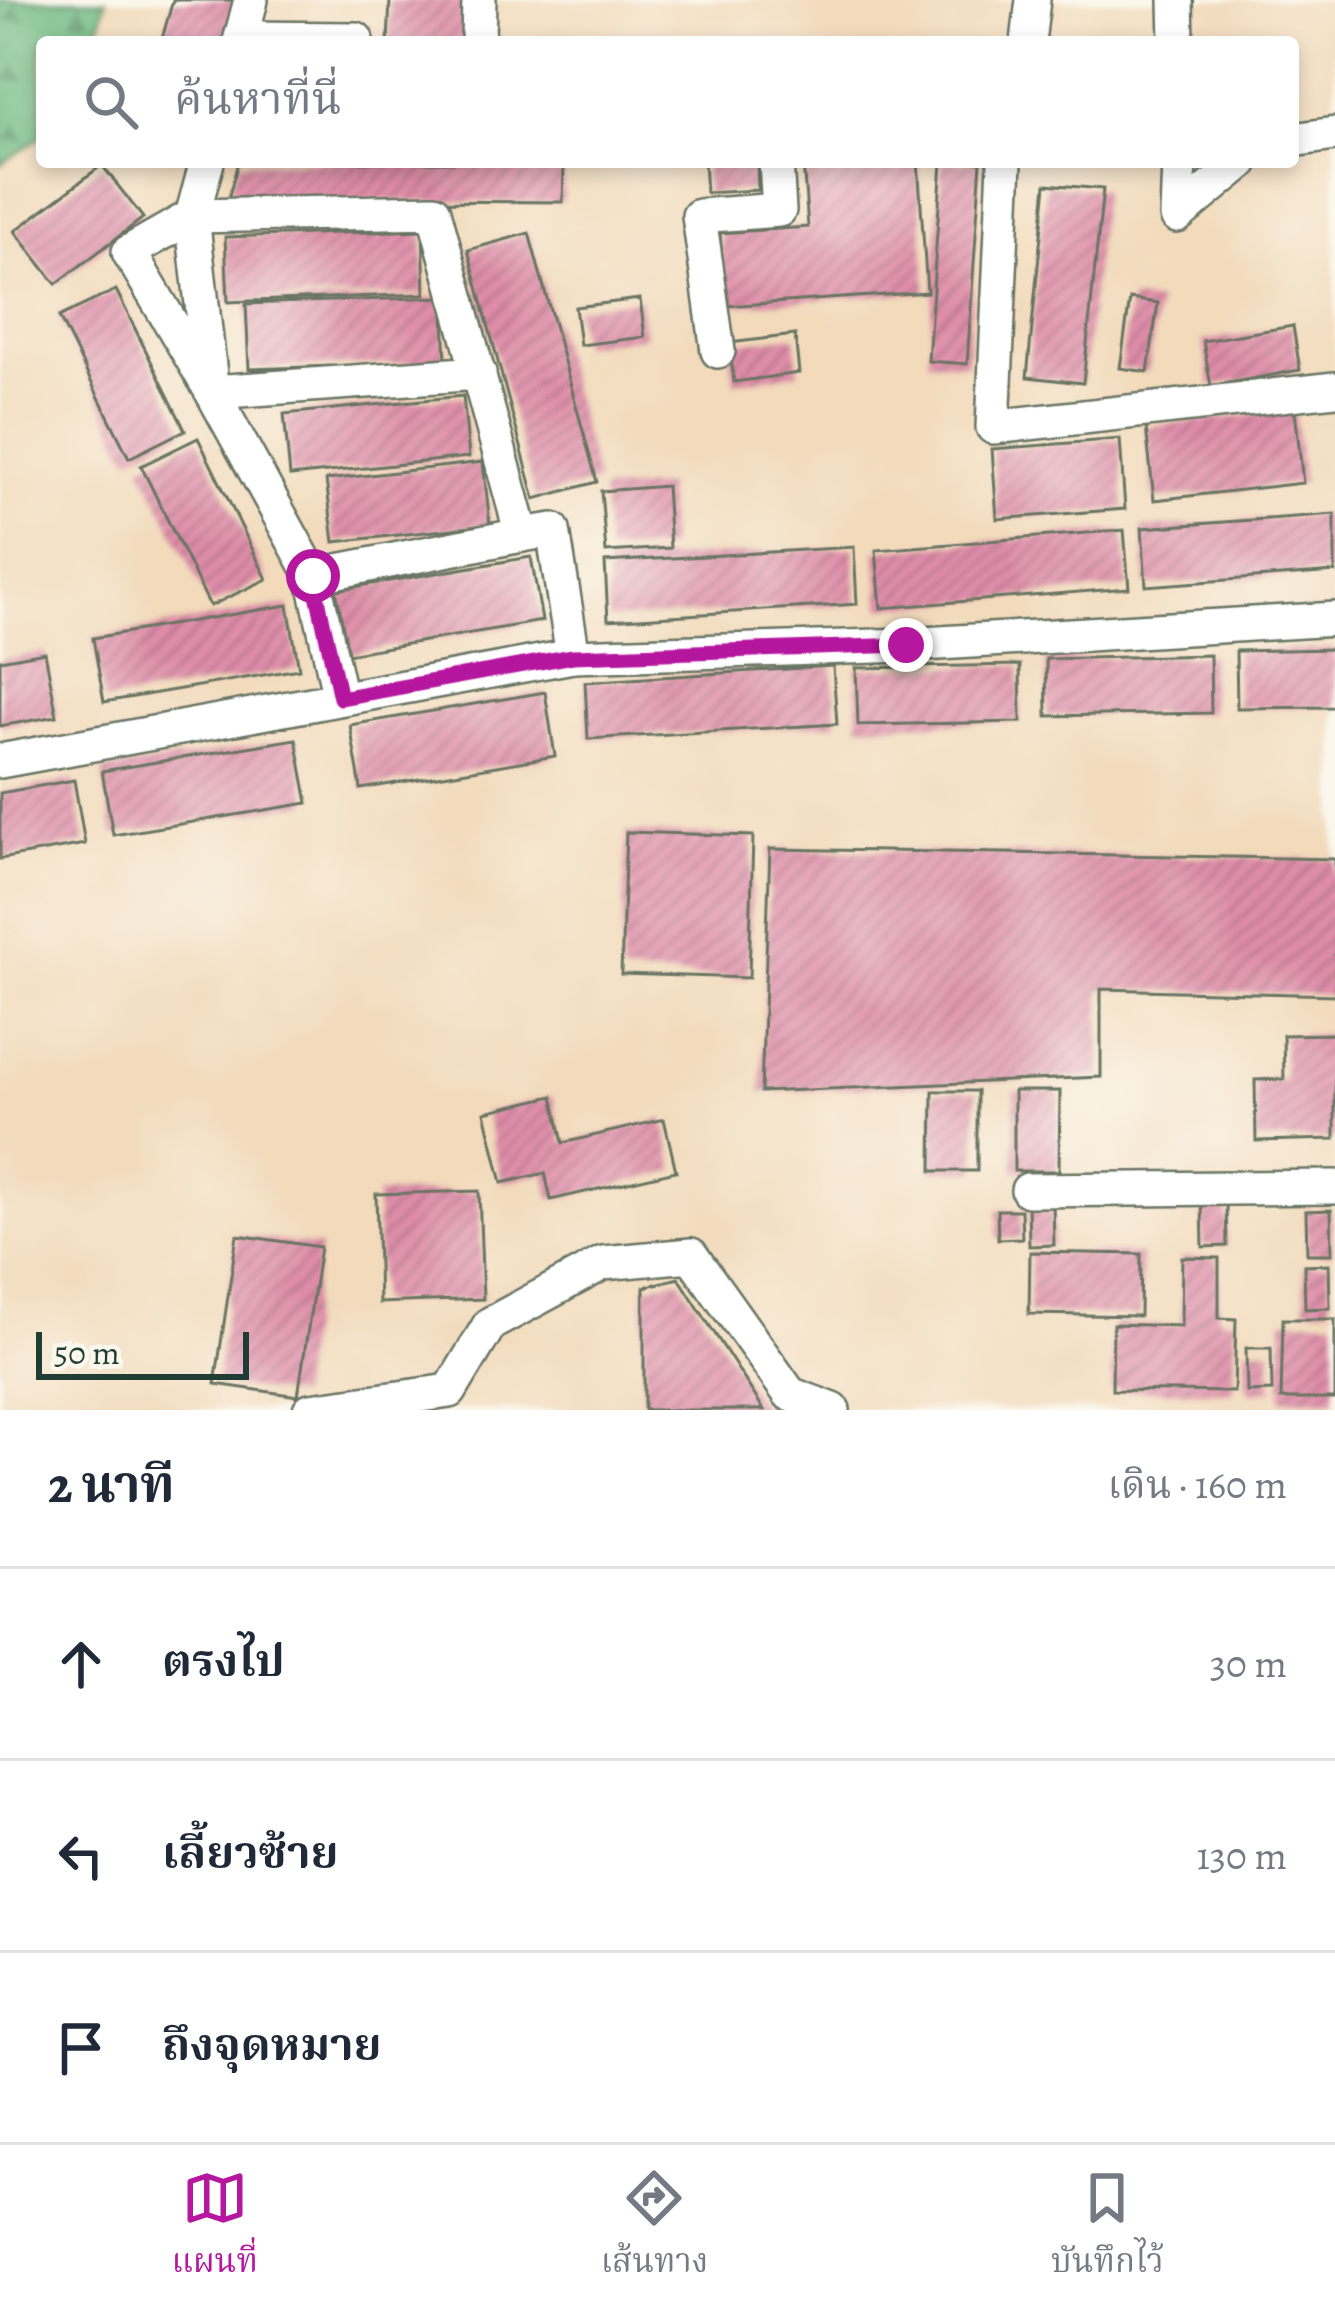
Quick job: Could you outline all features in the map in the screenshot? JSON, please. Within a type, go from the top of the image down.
[{"type":"street","points":[[242,36],[251,0]]},
{"type":"street","points":[[478,36],[479,0]]},
{"type":"street","points":[[1029,36],[1033,0]]},
{"type":"street","points":[[1176,0],[1177,36]]},
{"type":"street","points":[[1299,139],[1335,134]]},
{"type":"street","points":[[205,168],[192,216],[212,392]]},
{"type":"street","points":[[718,351],[699,216],[778,210],[776,168]]},
{"type":"street","points":[[1005,168],[993,427],[1335,389]]},
{"type":"street","points":[[1178,168],[1177,216],[1235,168]]},
{"type":"street","points":[[340,698],[313,576],[129,252],[192,216],[434,212],[522,535]]},
{"type":"street","points":[[212,392],[479,373]]},
{"type":"street","points":[[313,576],[553,530],[573,656]]},
{"type":"street","points":[[0,761],[573,656],[906,645],[1335,619]]},
{"type":"street","points":[[1028,1190],[1335,1187]]},
{"type":"street","points":[[310,1410],[450,1391],[490,1324],[603,1263],[691,1255],[790,1394],[833,1410]]},
{"type":"green space","points":[[0,0],[106,0],[97,36],[36,36],[36,140],[0,165]]},
{"type":"building","points":[[173,0],[241,0],[232,36],[163,36]]},
{"type":"building","points":[[390,0],[471,0],[470,36],[388,36]]},
{"type":"building","points":[[98,168],[104,168],[143,218],[56,284],[15,231]]},
{"type":"building","points":[[236,168],[564,168],[563,202],[228,200]]},
{"type":"building","points":[[704,168],[757,168],[758,190],[706,193]]},
{"type":"building","points":[[803,168],[918,168],[927,292],[726,306],[720,233],[808,227]]},
{"type":"building","points":[[942,168],[981,168],[967,364],[928,361]]},
{"type":"building","points":[[1046,184],[1103,189],[1083,383],[1027,377]]},
{"type":"building","points":[[423,230],[425,294],[228,302],[225,237]]},
{"type":"building","points":[[529,233],[597,482],[535,499],[468,250]]},
{"type":"building","points":[[116,290],[185,430],[129,458],[59,317]]},
{"type":"building","points":[[443,297],[446,362],[249,369],[246,304]]},
{"type":"building","points":[[640,299],[645,337],[580,345],[575,307]]},
{"type":"building","points":[[1130,299],[1158,303],[1148,372],[1120,368]]},
{"type":"building","points":[[1293,326],[1300,370],[1211,386],[1203,341]]},
{"type":"building","points":[[795,335],[799,373],[734,382],[729,343]]},
{"type":"building","points":[[463,396],[469,457],[290,476],[284,414]]},
{"type":"building","points":[[1295,410],[1303,483],[1154,500],[1146,427]]},
{"type":"building","points":[[198,438],[267,579],[210,606],[141,466]]},
{"type":"building","points":[[1120,439],[1125,509],[997,519],[992,449]]},
{"type":"building","points":[[483,462],[490,525],[334,542],[326,480]]},
{"type":"building","points":[[666,486],[670,548],[606,552],[601,491]]},
{"type":"building","points":[[1335,514],[1335,572],[1146,586],[1142,528]]},
{"type":"building","points":[[1124,530],[1129,588],[881,608],[876,550]]},
{"type":"building","points":[[854,547],[857,604],[608,620],[605,562]]},
{"type":"building","points":[[531,557],[542,621],[348,654],[336,590]]},
{"type":"building","points":[[288,605],[299,669],[104,702],[93,638]]},
{"type":"building","points":[[1335,649],[1335,707],[1237,708],[1236,651]]},
{"type":"building","points":[[45,652],[57,716],[0,726],[0,660]]},
{"type":"building","points":[[1210,655],[1211,713],[1047,716],[1046,659]]},
{"type":"building","points":[[1020,665],[1021,722],[858,725],[856,668]]},
{"type":"building","points":[[833,666],[837,724],[588,739],[585,682]]},
{"type":"building","points":[[545,692],[555,756],[361,789],[350,725]]},
{"type":"building","points":[[296,739],[308,803],[113,835],[102,771]]},
{"type":"building","points":[[74,780],[85,844],[0,859],[0,793]]},
{"type":"building","points":[[626,832],[753,836],[749,978],[621,974]]},
{"type":"building","points":[[770,849],[1335,859],[1335,995],[1101,989],[1101,1077],[761,1092]]},
{"type":"building","points":[[1335,1034],[1335,1139],[1256,1141],[1255,1080],[1284,1079],[1283,1035]]},
{"type":"building","points":[[933,1091],[977,1091],[977,1171],[932,1171]]},
{"type":"building","points":[[1014,1091],[1060,1091],[1059,1171],[1014,1171]]},
{"type":"building","points":[[553,1096],[563,1143],[664,1119],[676,1171],[551,1200],[545,1173],[502,1183],[485,1112]]},
{"type":"building","points":[[479,1191],[483,1299],[379,1303],[376,1194]]},
{"type":"building","points":[[1053,1201],[1054,1245],[1029,1246],[1028,1202]]},
{"type":"building","points":[[1202,1203],[1226,1203],[1227,1246],[1203,1247]]},
{"type":"building","points":[[997,1210],[1021,1210],[1022,1238],[998,1239]]},
{"type":"building","points":[[1331,1210],[1332,1254],[1307,1254],[1306,1211]]},
{"type":"building","points":[[237,1235],[320,1247],[298,1396],[215,1384]]},
{"type":"building","points":[[1030,1252],[1141,1254],[1140,1316],[1029,1314]]},
{"type":"building","points":[[1182,1257],[1219,1258],[1219,1318],[1236,1319],[1234,1392],[1112,1390],[1113,1324],[1181,1326]]},
{"type":"building","points":[[1329,1264],[1330,1308],[1305,1309],[1304,1265]]},
{"type":"building","points":[[679,1278],[764,1410],[644,1410],[644,1287]]},
{"type":"building","points":[[1283,1319],[1335,1319],[1335,1399],[1281,1399]]},
{"type":"building","points":[[1246,1348],[1271,1348],[1272,1391],[1247,1392]]},
{"type":"route","points":[[313,576],[340,698],[573,656],[906,645]]}]
